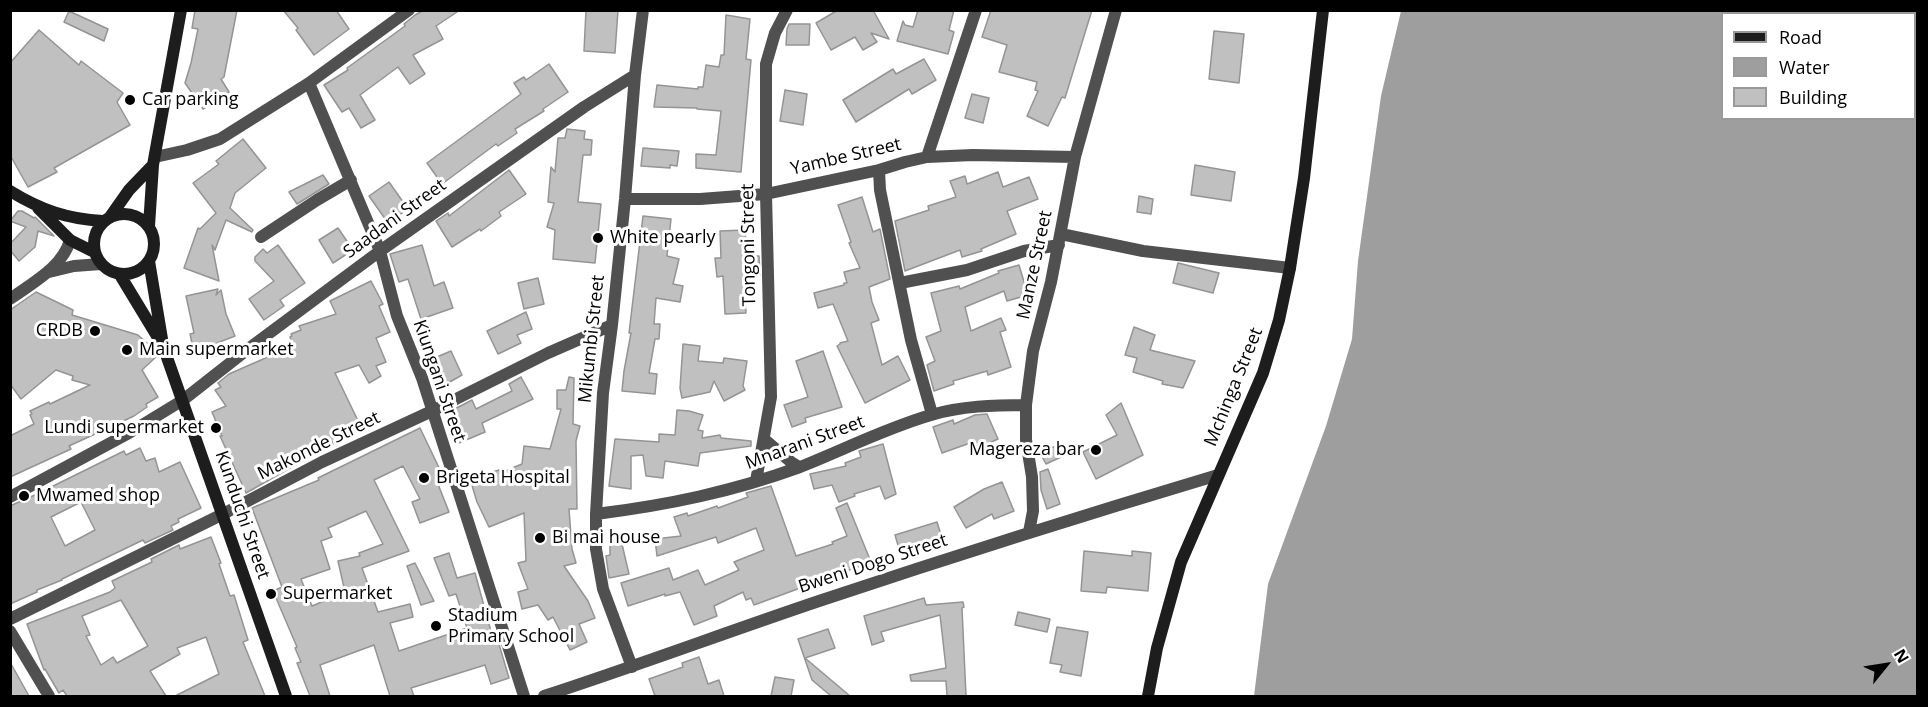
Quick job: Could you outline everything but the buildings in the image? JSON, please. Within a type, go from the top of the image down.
[{"type":"main road","points":[[149,226],[154,161],[181,10]]},
{"type":"main road","name":"Mchinga Street","points":[[1148,696],[1157,648],[1181,562],[1263,373],[1279,320],[1290,268],[1304,178],[1323,10]]},
{"type":"main road","points":[[10,191],[37,207],[80,220],[107,219],[127,214],[143,220],[153,235],[153,253],[149,261],[136,272],[120,274],[106,269],[94,252],[95,232],[107,219],[154,161]]},
{"type":"main road","points":[[37,207],[70,240],[94,252]]},
{"type":"main road","points":[[149,261],[163,346]]},
{"type":"main road","points":[[120,274],[163,346]]},
{"type":"main road","name":"Kunduchi Street","points":[[163,346],[286,696]]},
{"type":"street","points":[[154,161],[220,139],[309,82],[409,10]]},
{"type":"street","name":"Mikumbi Street","points":[[632,667],[603,589],[596,549],[596,514],[603,393],[612,325],[643,10]]},
{"type":"street","name":"Tongoni Street","points":[[756,481],[771,397],[766,194],[766,64],[775,33],[787,10]]},
{"type":"street","points":[[927,157],[976,10]]},
{"type":"street","name":"Manze Street","points":[[1029,532],[1033,511],[1032,477],[1026,440],[1026,405],[1033,351],[1046,308],[1075,157],[1116,10]]},
{"type":"street","name":"Saadani Street","points":[[10,497],[129,433],[183,400],[380,251],[584,107],[635,75]]},
{"type":"street","name":"Kiungani Street","points":[[309,82],[380,251],[398,316],[422,378],[524,696]]},
{"type":"street","name":"Yambe Street","points":[[625,199],[700,199],[766,194],[879,170],[927,157],[973,155],[1075,157]]},
{"type":"street","points":[[879,170],[880,190],[911,340],[932,414]]},
{"type":"street","points":[[261,237],[351,180]]},
{"type":"street","points":[[900,283],[967,270],[1060,239],[1290,268]]},
{"type":"street","points":[[10,299],[45,274],[63,256],[70,240]]},
{"type":"street","points":[[45,274],[74,266],[101,264]]},
{"type":"street","name":"Makonde Street","points":[[10,619],[223,514],[322,462],[432,411],[548,353],[612,325]]},
{"type":"street","name":"Mnarani Street","points":[[596,514],[654,507],[704,497],[799,467],[932,414],[982,406],[1026,405]]},
{"type":"street","points":[[764,439],[799,467]]},
{"type":"street","name":"Bweni Dogo Street","points":[[543,696],[1029,532],[1218,475]]},
{"type":"street","points":[[10,631],[49,696]]},
{"type":"water","points":[[1401,11],[1917,11],[1917,696],[1254,696],[1268,584],[1326,426],[1352,339],[1358,261],[1381,96]]},
{"type":"place","name":"Car parking","points":[[130,100]]},
{"type":"place","name":"White pearly","points":[[598,238]]},
{"type":"place","name":"CRDB","points":[[95,331]]},
{"type":"place","name":"Main supermarket","points":[[127,350]]},
{"type":"place","name":"Lundi supermarket","points":[[216,428]]},
{"type":"place","name":"Magereza bar","points":[[1096,450]]},
{"type":"place","name":"Brigeta Hospital","points":[[424,478]]},
{"type":"place","name":"Mwamed shop","points":[[24,496]]},
{"type":"place","name":"Bi mai house","points":[[540,538]]},
{"type":"place","name":"Supermarket","points":[[271,594]]},
{"type":"place","name":"Stadium Primary School","points":[[436,626]]}]
